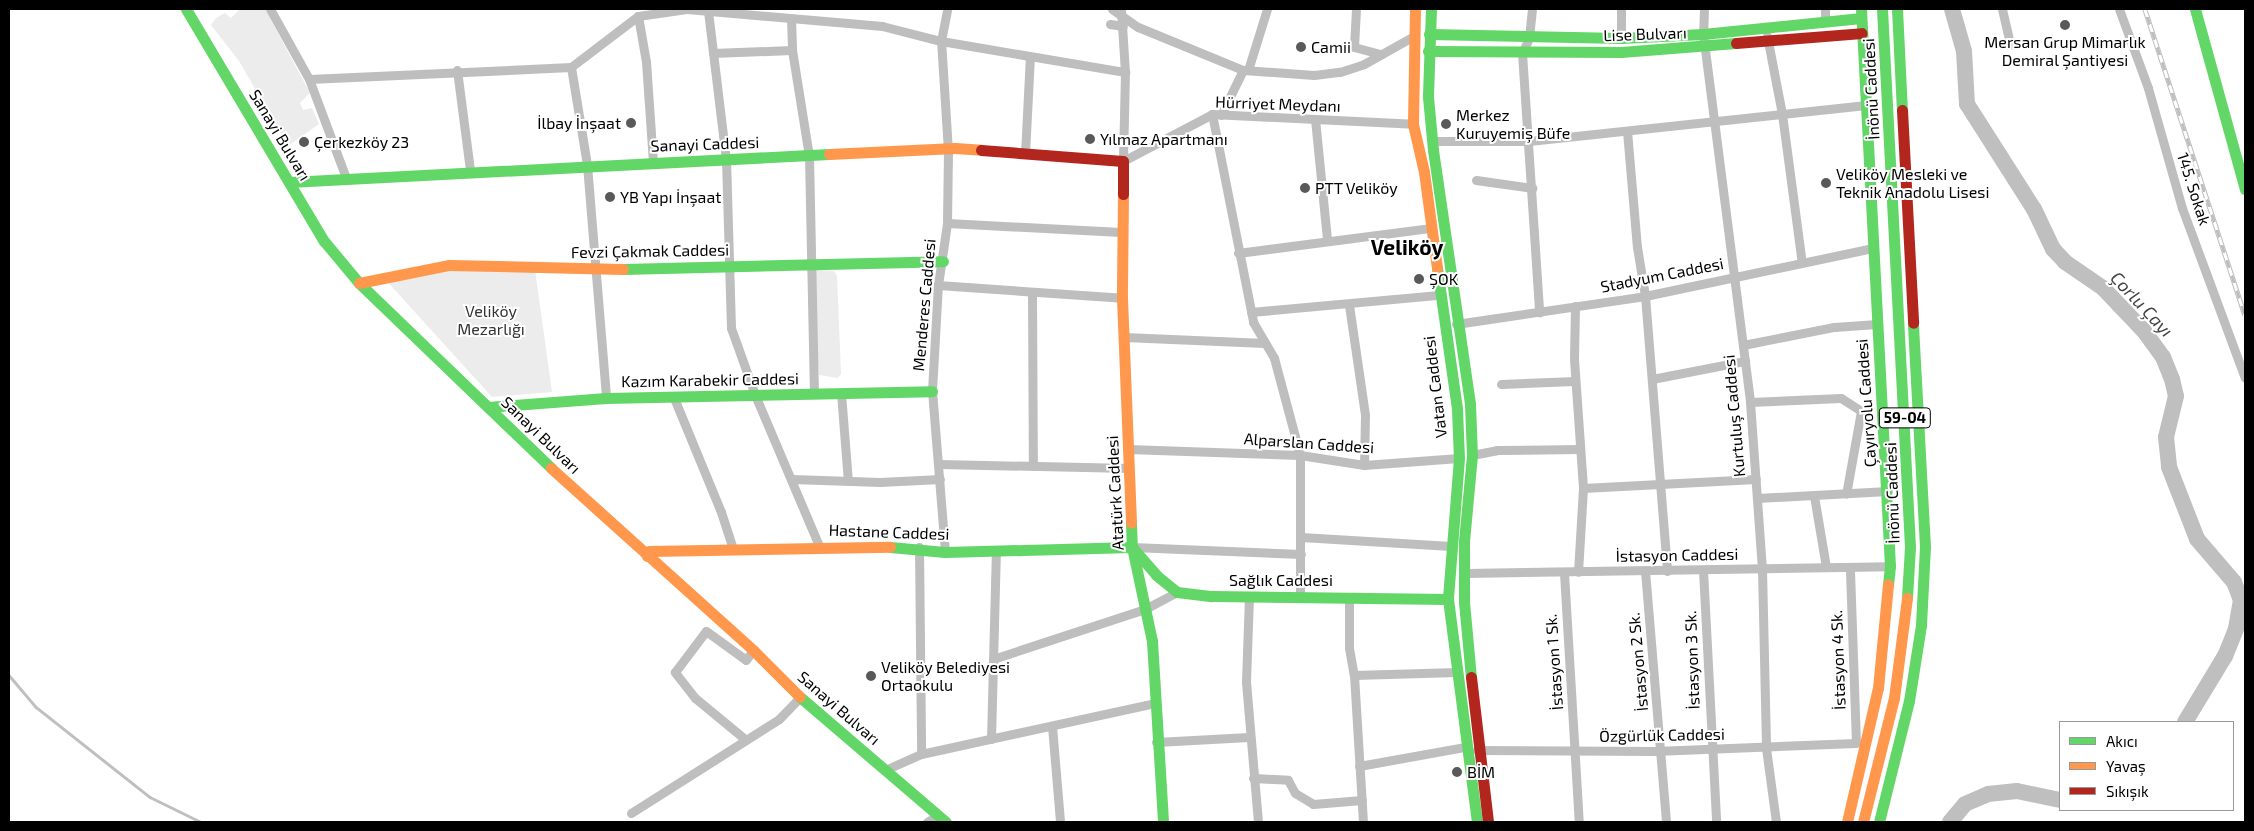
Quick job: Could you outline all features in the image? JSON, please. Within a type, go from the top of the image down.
[{"type":"street","name":"Sanayi Bulvarı","points":[[186,9],[324,240],[359,283],[488,407],[647,556],[753,650],[800,697],[942,818]]},
{"type":"street","points":[[270,9],[309,79],[346,178]]},
{"type":"street","points":[[309,79],[457,70],[570,67],[638,16],[687,9],[882,26],[941,41],[1125,72]]},
{"type":"street","name":"Menderes Caddesi","points":[[945,552],[932,391],[938,285],[947,224],[948,150],[941,41],[947,9]]},
{"type":"street","points":[[1112,9],[1121,13],[1138,27],[1246,70],[1314,75],[1340,72],[1381,54],[1414,36]]},
{"type":"street","points":[[1221,115],[1246,70],[1267,9]]},
{"type":"street","points":[[1356,9],[1354,47],[1381,54]]},
{"type":"street","name":"Vatan Caddesi","points":[[1415,9],[1413,124],[1424,172],[1439,295],[1457,410],[1458,458],[1448,599],[1465,747],[1477,822]]},
{"type":"street","name":"Vatan Caddesi","points":[[1431,9],[1428,51],[1432,141],[1456,324],[1470,404],[1472,455],[1464,541],[1465,586],[1477,750],[1488,822]]},
{"type":"street","points":[[1532,9],[1529,38],[1522,52],[1539,312]]},
{"type":"street","points":[[1621,9],[1621,52]]},
{"type":"street","name":"Kurtuluş Caddesi","points":[[1704,9],[1703,34],[1750,402],[1762,569],[1766,748],[1776,822]]},
{"type":"street","points":[[1825,9],[1826,21]]},
{"type":"street","name":"İnönü Caddesi","points":[[1863,822],[1894,698],[1906,623],[1910,547],[1882,9]]},
{"type":"street","name":"59-04","points":[[1879,822],[1909,700],[1921,625],[1925,548],[1897,9]]},
{"type":"street","points":[[2002,9],[2010,45]]},
{"type":"street","name":"145. Sokak","points":[[2119,9],[2148,88],[2182,208],[2245,378]]},
{"type":"street","points":[[2195,9],[2245,189]]},
{"type":"street","points":[[708,11],[726,159],[732,266],[731,328],[755,395],[819,546]]},
{"type":"street","points":[[1121,13],[1125,72],[1122,161]]},
{"type":"street","name":"Lise Bulvarı","points":[[1429,34],[1529,38],[1621,38],[1703,34],[1764,28],[1826,21],[1861,13]]},
{"type":"street","name":"Çayıryolu Caddesi","points":[[1847,822],[1878,688],[1890,566],[1888,491],[1872,248],[1861,13]]},
{"type":"street","points":[[638,16],[646,62],[653,162]]},
{"type":"street","points":[[791,18],[792,50],[809,156],[814,394]]},
{"type":"street","points":[[1110,24],[1123,26]]},
{"type":"street","points":[[1764,28],[1769,42],[1782,114],[1802,263]]},
{"type":"street","name":"Lise Bulvarı","points":[[1428,51],[1621,52],[1706,48],[1862,33]]},
{"type":"street","points":[[1621,38],[1634,51]]},
{"type":"street","points":[[713,53],[792,50]]},
{"type":"street","points":[[1025,154],[1030,56]]},
{"type":"street","points":[[570,67],[578,97],[587,165],[606,398]]},
{"type":"street","points":[[457,70],[470,170]]},
{"type":"street","points":[[1432,141],[1529,141],[1866,105]]},
{"type":"street","points":[[1212,114],[1250,312],[1274,358],[1300,455],[1300,596]]},
{"type":"street","name":"Hürriyet Meydanı","points":[[1122,161],[1212,114],[1413,124]]},
{"type":"street","points":[[1315,119],[1327,239]]},
{"type":"street","points":[[1628,131],[1637,247],[1645,296],[1667,571]]},
{"type":"street","name":"Sanayi Caddesi","points":[[288,182],[470,170],[948,150],[955,148],[1122,161]]},
{"type":"street","name":"Atatürk Caddesi","points":[[1122,161],[1122,298],[1132,547],[1152,641],[1156,742],[1163,822]]},
{"type":"street","points":[[1476,180],[1532,188]]},
{"type":"street","points":[[947,224],[1121,232]]},
{"type":"street","points":[[1238,253],[1295,248],[1327,239],[1431,228]]},
{"type":"street","name":"Stadyum Caddesi","points":[[1456,324],[1645,296],[1872,248]]},
{"type":"street","name":"Fevzi Çakmak Caddesi","points":[[359,283],[449,265],[597,270],[943,261]]},
{"type":"street","points":[[938,285],[1032,294],[1122,298]]},
{"type":"street","points":[[1032,294],[1033,466]]},
{"type":"street","points":[[1250,312],[1349,305],[1439,295]]},
{"type":"street","points":[[1349,305],[1365,415],[1364,465]]},
{"type":"street","points":[[1575,306],[1575,381],[1583,488],[1578,572]]},
{"type":"street","points":[[1743,345],[1834,327],[1877,324]]},
{"type":"street","points":[[1124,337],[1265,342]]},
{"type":"street","points":[[1652,379],[1745,361]]},
{"type":"street","points":[[1501,384],[1575,381]]},
{"type":"street","name":"Kazım Karabekir Caddesi","points":[[488,407],[606,398],[932,391]]},
{"type":"street","points":[[841,393],[848,481]]},
{"type":"street","points":[[674,398],[721,512],[733,548]]},
{"type":"street","points":[[1750,402],[1841,398],[1861,411],[1846,494]]},
{"type":"street","name":"Alparslan Caddesi","points":[[1128,449],[1300,455],[1364,465],[1458,458]]},
{"type":"street","points":[[1472,455],[1497,450],[1580,449]]},
{"type":"street","points":[[939,464],[1129,468]]},
{"type":"street","points":[[792,479],[848,481],[940,479]]},
{"type":"street","points":[[1583,488],[1756,479]]},
{"type":"street","points":[[1757,498],[1888,491]]},
{"type":"street","points":[[1814,496],[1826,567]]},
{"type":"street","points":[[1301,536],[1451,546]]},
{"type":"street","name":"Hastane Caddesi","points":[[647,556],[649,551],[819,546],[919,547],[945,552],[1132,547]]},
{"type":"street","points":[[919,547],[921,754]]},
{"type":"street","points":[[1132,547],[1301,554]]},
{"type":"street","points":[[993,659],[1145,609],[1177,592],[1156,575],[1132,547]]},
{"type":"street","points":[[991,739],[996,551]]},
{"type":"street","name":"İstasyon Caddesi","points":[[1465,573],[1564,573],[1890,566]]},
{"type":"street","name":"İstasyon 4 Sk.","points":[[1848,746],[1856,743],[1850,567]]},
{"type":"street","name":"İstasyon 3 Sk.","points":[[1703,570],[1716,822]]},
{"type":"street","name":"İstasyon 2 Sk.","points":[[1645,571],[1666,822]]},
{"type":"street","name":"İstasyon 1 Sk.","points":[[1564,573],[1579,822]]},
{"type":"street","points":[[1449,586],[1465,586]]},
{"type":"street","name":"Sağlık Caddesi","points":[[1177,592],[1249,596],[1448,599]]},
{"type":"street","points":[[1248,822],[1258,822],[1249,737],[1246,682],[1249,596]]},
{"type":"street","points":[[1349,597],[1349,648],[1354,675],[1363,822]]},
{"type":"street","points":[[711,634],[720,622]]},
{"type":"street","points":[[746,740],[695,698],[675,672],[706,631],[746,660],[753,650]]},
{"type":"street","points":[[1354,675],[1457,672]]},
{"type":"street","points":[[631,813],[779,719],[800,697]]},
{"type":"street","points":[[885,770],[921,754],[1154,703]]},
{"type":"street","points":[[1052,726],[1060,822]]},
{"type":"street","points":[[1156,742],[1249,737]]},
{"type":"street","name":"Özgürlük Caddesi","points":[[1477,750],[1661,750],[1848,746]]},
{"type":"street","points":[[1359,766],[1465,747]]},
{"type":"street","points":[[1253,778],[1288,780],[1295,792],[1313,804],[1362,800]]},
{"type":"street","points":[[927,822],[942,818]]},
{"type":"green space","points":[[240,9],[265,9],[310,93],[300,103],[303,110],[312,108],[319,124],[288,146],[239,61],[211,25],[216,18],[225,13],[231,18]]},
{"type":"green space","name":"Veliköy Mezarlığı","points":[[448,269],[535,270],[552,392],[492,397],[383,277]]},
{"type":"green space","points":[[817,270],[834,271],[837,276],[841,374],[838,378],[819,375],[812,275]]},
{"type":"waterway","name":"Çorlu Çayı","points":[[1952,9],[1964,51],[1967,104],[2034,209],[2053,249],[2065,262],[2103,288],[2144,331],[2163,357],[2172,379],[2176,396],[2166,437],[2169,467],[2197,539],[2234,582],[2241,600],[2236,629],[2225,656],[2186,721]]},
{"type":"waterway","points":[[9,675],[36,707],[150,797],[201,822]]},
{"type":"waterway","name":"Çorlu Çayı","points":[[1950,822],[1965,804],[1988,794],[2017,791],[2059,800]]},
{"type":"railway","points":[[2145,9],[2245,315]]},
{"type":"traffic: fast","points":[[186,9],[324,241],[359,283],[551,468]]},
{"type":"traffic: fast","points":[[1431,9],[1428,97],[1433,150],[1470,404],[1472,455],[1464,541],[1464,602],[1471,677]]},
{"type":"traffic: fast","points":[[1861,9],[1890,566],[1888,584]]},
{"type":"traffic: fast","points":[[1882,9],[1910,547],[1907,598]]},
{"type":"traffic: fast","points":[[1897,9],[1902,110]]},
{"type":"traffic: fast","points":[[2195,9],[2245,189]]},
{"type":"traffic: fast","points":[[1429,34],[1621,38],[1703,34],[1861,18]]},
{"type":"traffic: fast","points":[[1428,51],[1621,52],[1736,43]]},
{"type":"traffic: fast","points":[[289,182],[829,154]]},
{"type":"traffic: fast","points":[[623,269],[943,261]]},
{"type":"traffic: fast","points":[[1437,268],[1457,409],[1459,458],[1448,599],[1477,822]]},
{"type":"traffic: fast","points":[[1879,822],[1909,701],[1921,625],[1925,547],[1913,323]]},
{"type":"traffic: fast","points":[[488,407],[606,398],[932,391]]},
{"type":"traffic: fast","points":[[1131,523],[1132,547],[1152,641],[1163,822]]},
{"type":"traffic: fast","points":[[890,547],[945,552],[1132,547],[1156,575],[1177,592],[1212,596],[1448,599]]},
{"type":"traffic: fast","points":[[800,697],[946,822]]},
{"type":"traffic: slow","points":[[1415,9],[1413,124],[1424,172],[1437,268]]},
{"type":"traffic: slow","points":[[829,154],[955,148],[981,150]]},
{"type":"traffic: slow","points":[[1123,194],[1122,298],[1131,523]]},
{"type":"traffic: slow","points":[[359,283],[449,265],[623,269]]},
{"type":"traffic: slow","points":[[551,468],[753,650],[800,697]]},
{"type":"traffic: slow","points":[[647,556],[649,551],[890,547]]},
{"type":"traffic: slow","points":[[1847,822],[1878,688],[1888,584]]},
{"type":"traffic: slow","points":[[1863,822],[1894,698],[1907,598]]},
{"type":"traffic: jam","points":[[1736,43],[1862,33]]},
{"type":"traffic: jam","points":[[1902,110],[1913,323]]},
{"type":"traffic: jam","points":[[981,150],[1123,161],[1123,194]]},
{"type":"traffic: jam","points":[[1471,677],[1488,822]]},
{"type":"place","name":"Mersan Grup Mimarlık Demiral Şantiyesi","points":[[2065,25]]},
{"type":"place","name":"Camii","points":[[1301,47]]},
{"type":"place","name":"İlbay İnşaat","points":[[631,123]]},
{"type":"place","name":"Merkez Kuruyemiş Büfe","points":[[1446,124]]},
{"type":"place","name":"Yılmaz Apartmanı","points":[[1090,139]]},
{"type":"place","name":"Çerkezköy 23","points":[[304,142]]},
{"type":"place","name":"Veliköy Mesleki ve Teknik Anadolu Lisesi","points":[[1826,183]]},
{"type":"place","name":"PTT Veliköy","points":[[1305,188]]},
{"type":"place","name":"YB Yapı İnşaat","points":[[610,197]]},
{"type":"place","name":"ŞOK","points":[[1419,279]]},
{"type":"place","name":"Veliköy Belediyesi Ortaokulu","points":[[871,676]]},
{"type":"place","name":"BİM","points":[[1457,772]]},
{"type":"district","name":"Veliköy","points":[[1407,247]]}]
